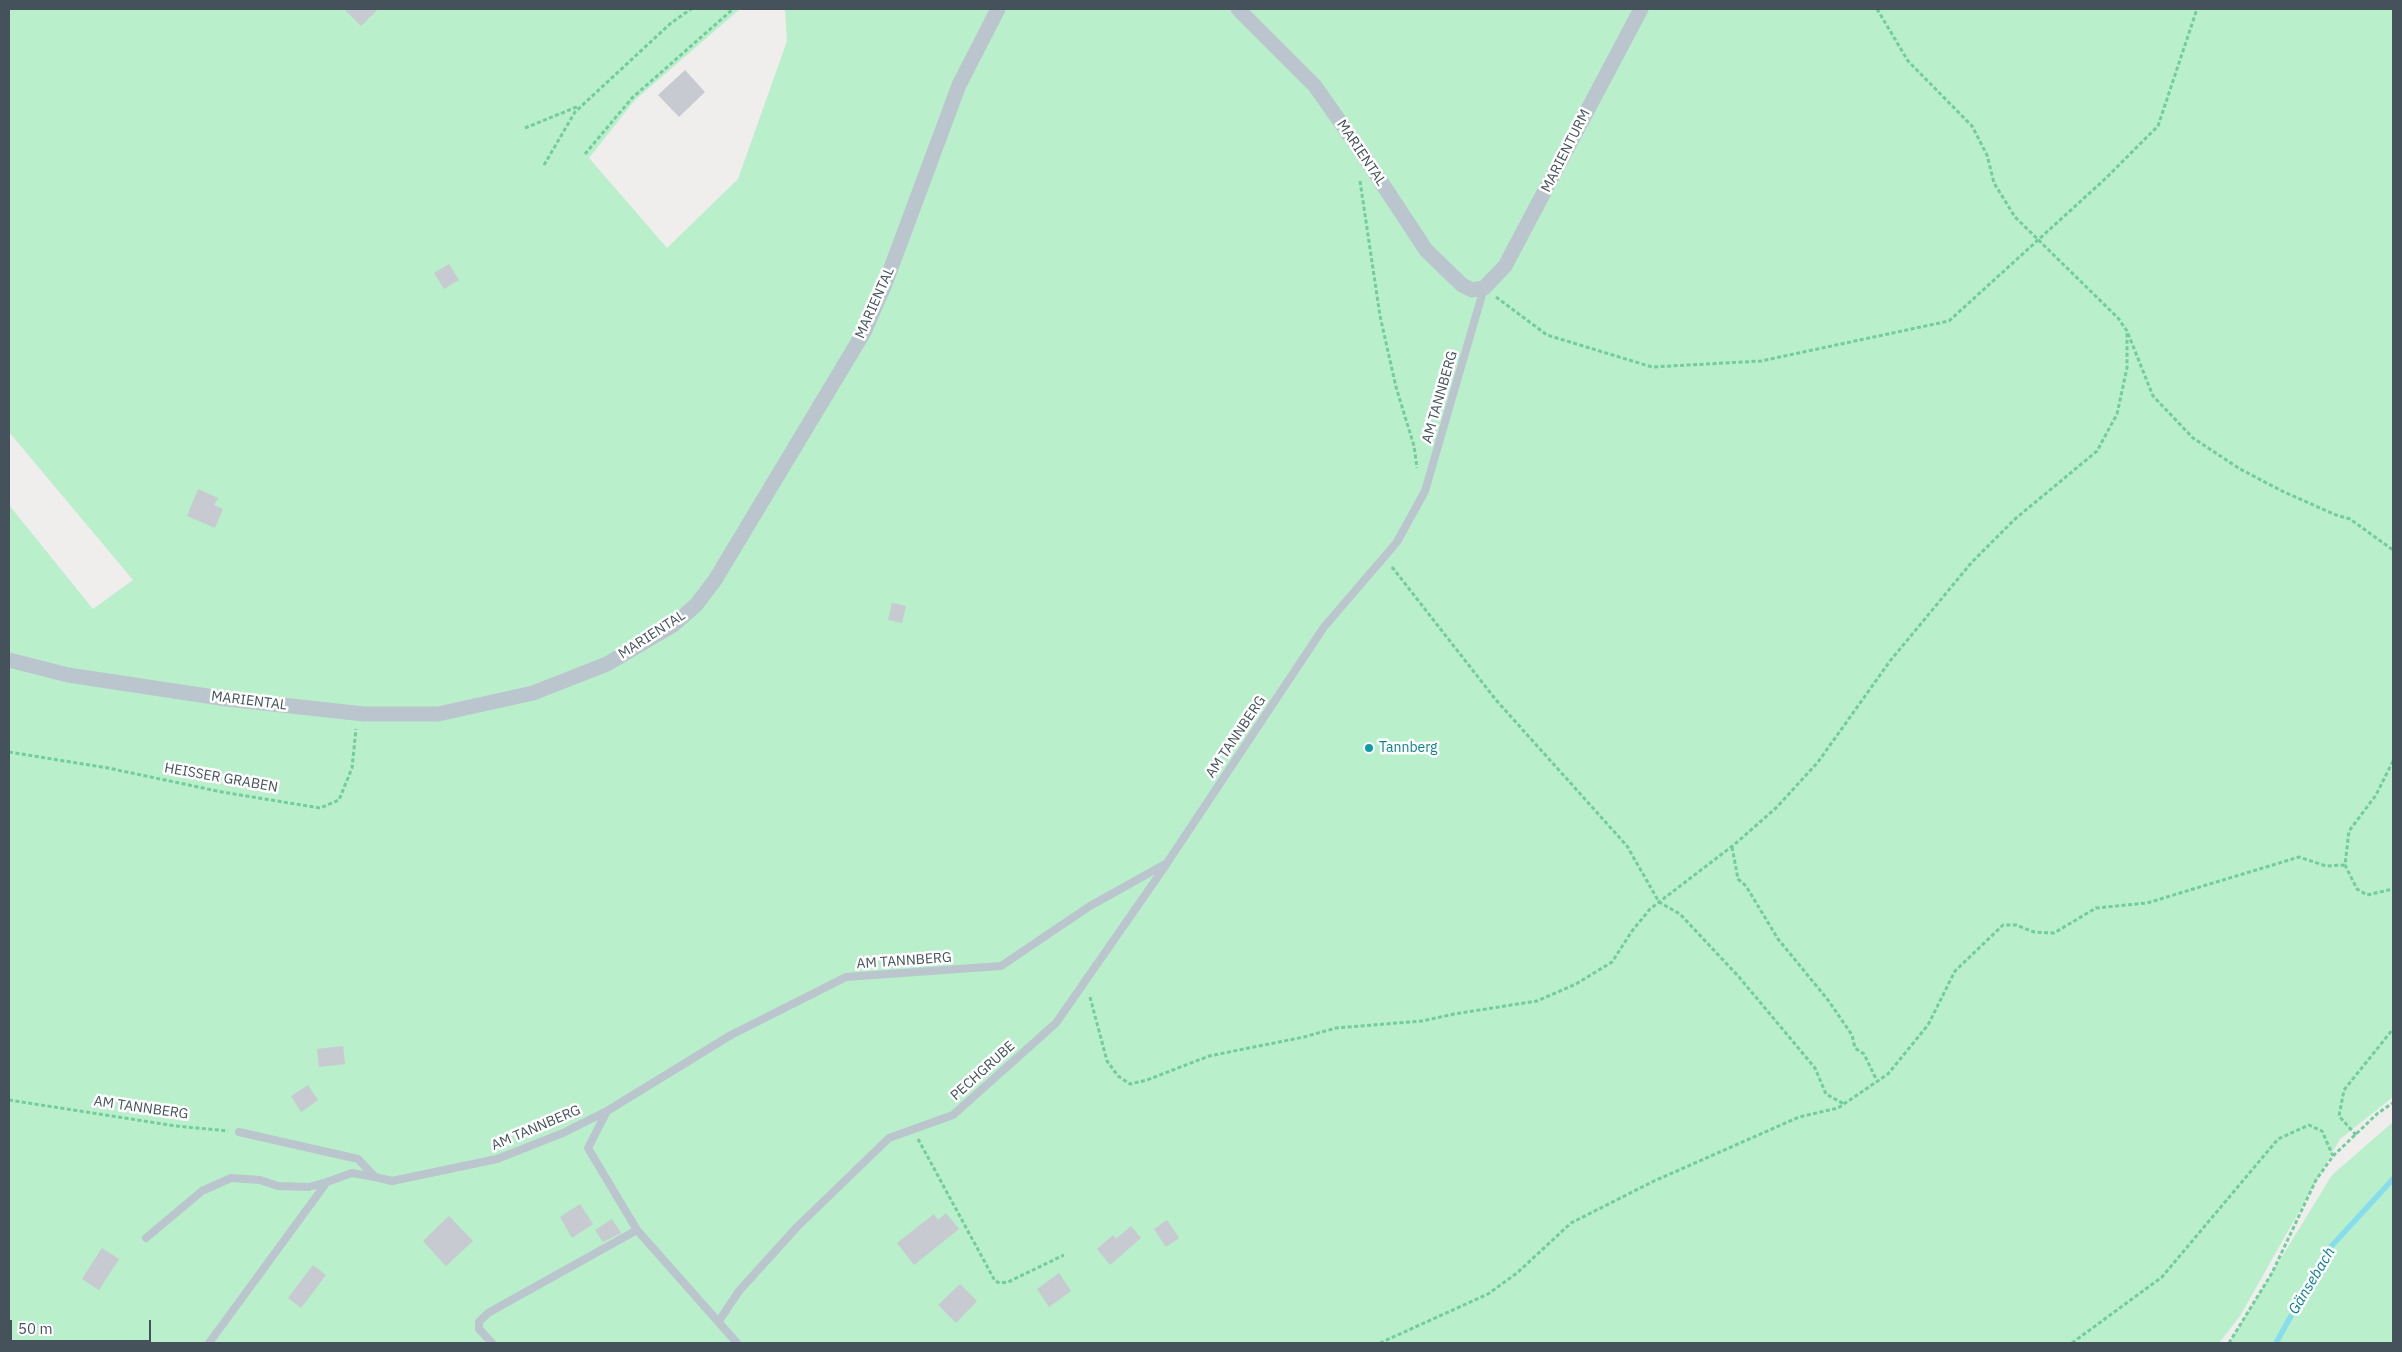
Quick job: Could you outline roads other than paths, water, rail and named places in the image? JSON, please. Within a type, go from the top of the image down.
[{"type":"street","name":"MARIENTAL","points":[[9,660],[68,675],[227,699],[357,713],[438,714],[487,705],[533,693],[606,664],[673,625],[696,605],[725,564],[864,332],[885,284],[959,85],[998,9]]},
{"type":"street","name":"MARIENTAL","points":[[1238,9],[1315,86],[1426,250],[1462,285],[1472,290],[1484,288]]},
{"type":"street","name":"MARIENTURM","points":[[1484,288],[1505,266],[1641,9]]},
{"type":"lane","name":"AM TANNBERG","points":[[146,1238],[170,1216],[202,1192],[232,1178],[260,1180],[278,1186],[309,1187],[352,1173],[392,1181],[405,1180],[497,1159],[563,1133],[607,1111],[731,1035],[846,977],[1001,966],[1090,906],[1167,863],[1324,627],[1397,542],[1425,491],[1484,288]]},
{"type":"lane","name":"PECHGRUBE","points":[[719,1321],[739,1291],[797,1227],[889,1138],[953,1115],[1056,1023],[1167,863]]},
{"type":"lane","points":[[607,1111],[588,1148],[638,1230],[737,1343]]},
{"type":"lane","points":[[238,1132],[358,1159],[375,1177]]},
{"type":"lane","points":[[209,1343],[327,1182]]},
{"type":"lane","points":[[492,1343],[479,1329],[479,1322],[488,1312],[638,1230]]},
{"type":"waterway","name":"Gänsebach","points":[[2276,1343],[2327,1251],[2393,1179]]},
{"type":"place","name":"Tannberg","points":[[1369,748]]}]
